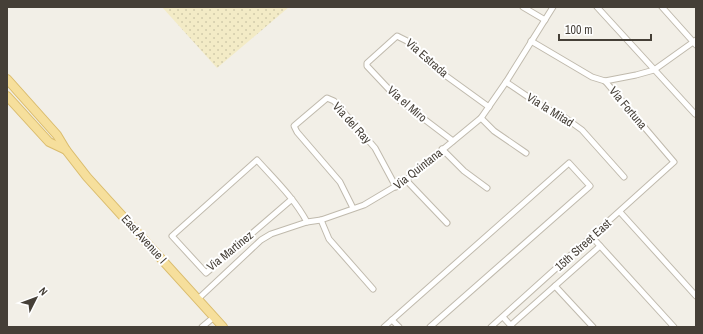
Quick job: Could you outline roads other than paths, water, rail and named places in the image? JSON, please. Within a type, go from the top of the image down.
[{"type":"main road","name":"East Avenue I","points":[[7,79],[57,134],[66,150],[87,177],[223,327]]},
{"type":"main road","name":"East Avenue I","points":[[7,96],[49,142],[66,150]]},
{"type":"street","points":[[523,7],[545,20]]},
{"type":"street","name":"Via Quintana","points":[[198,299],[261,240],[272,234],[307,222],[321,220],[353,208],[364,206],[406,180],[481,118],[506,82],[553,7]]},
{"type":"street","points":[[597,7],[695,114]]},
{"type":"street","points":[[605,81],[654,70],[695,43],[662,7]]},
{"type":"street","name":"Via Estrada","points":[[366,63],[398,36],[402,37],[431,65],[489,107]]},
{"type":"street","name":"Via Fortuna","points":[[531,41],[592,77],[605,81],[674,162]]},
{"type":"street","name":"Via el Miro","points":[[366,63],[367,66],[399,100],[453,141]]},
{"type":"street","name":"Via la Mitad","points":[[506,82],[543,107],[564,117],[582,130],[624,177]]},
{"type":"street","name":"Via del Ray","points":[[353,208],[340,182],[297,132],[294,126],[327,98],[334,101],[375,148],[396,187]]},
{"type":"street","points":[[481,118],[494,131],[526,152]]},
{"type":"street","points":[[442,149],[464,171],[487,188]]},
{"type":"street","name":"Via Martinez","points":[[257,160],[292,199],[206,273],[172,236],[257,160]]},
{"type":"street","name":"15th Street East","points":[[491,327],[674,162]]},
{"type":"street","points":[[384,327],[569,164],[590,186],[430,327]]},
{"type":"street","points":[[406,180],[447,223]]},
{"type":"street","points":[[292,199],[298,206],[307,222]]},
{"type":"street","points":[[620,212],[696,296]]},
{"type":"street","points":[[321,220],[329,239],[373,289]]},
{"type":"street","points":[[592,237],[674,327]]},
{"type":"street","points":[[503,317],[511,326],[600,246]]},
{"type":"street","points":[[555,286],[593,327]]},
{"type":"street","points":[[202,327],[214,317]]},
{"type":"street","points":[[392,320],[399,327]]}]
